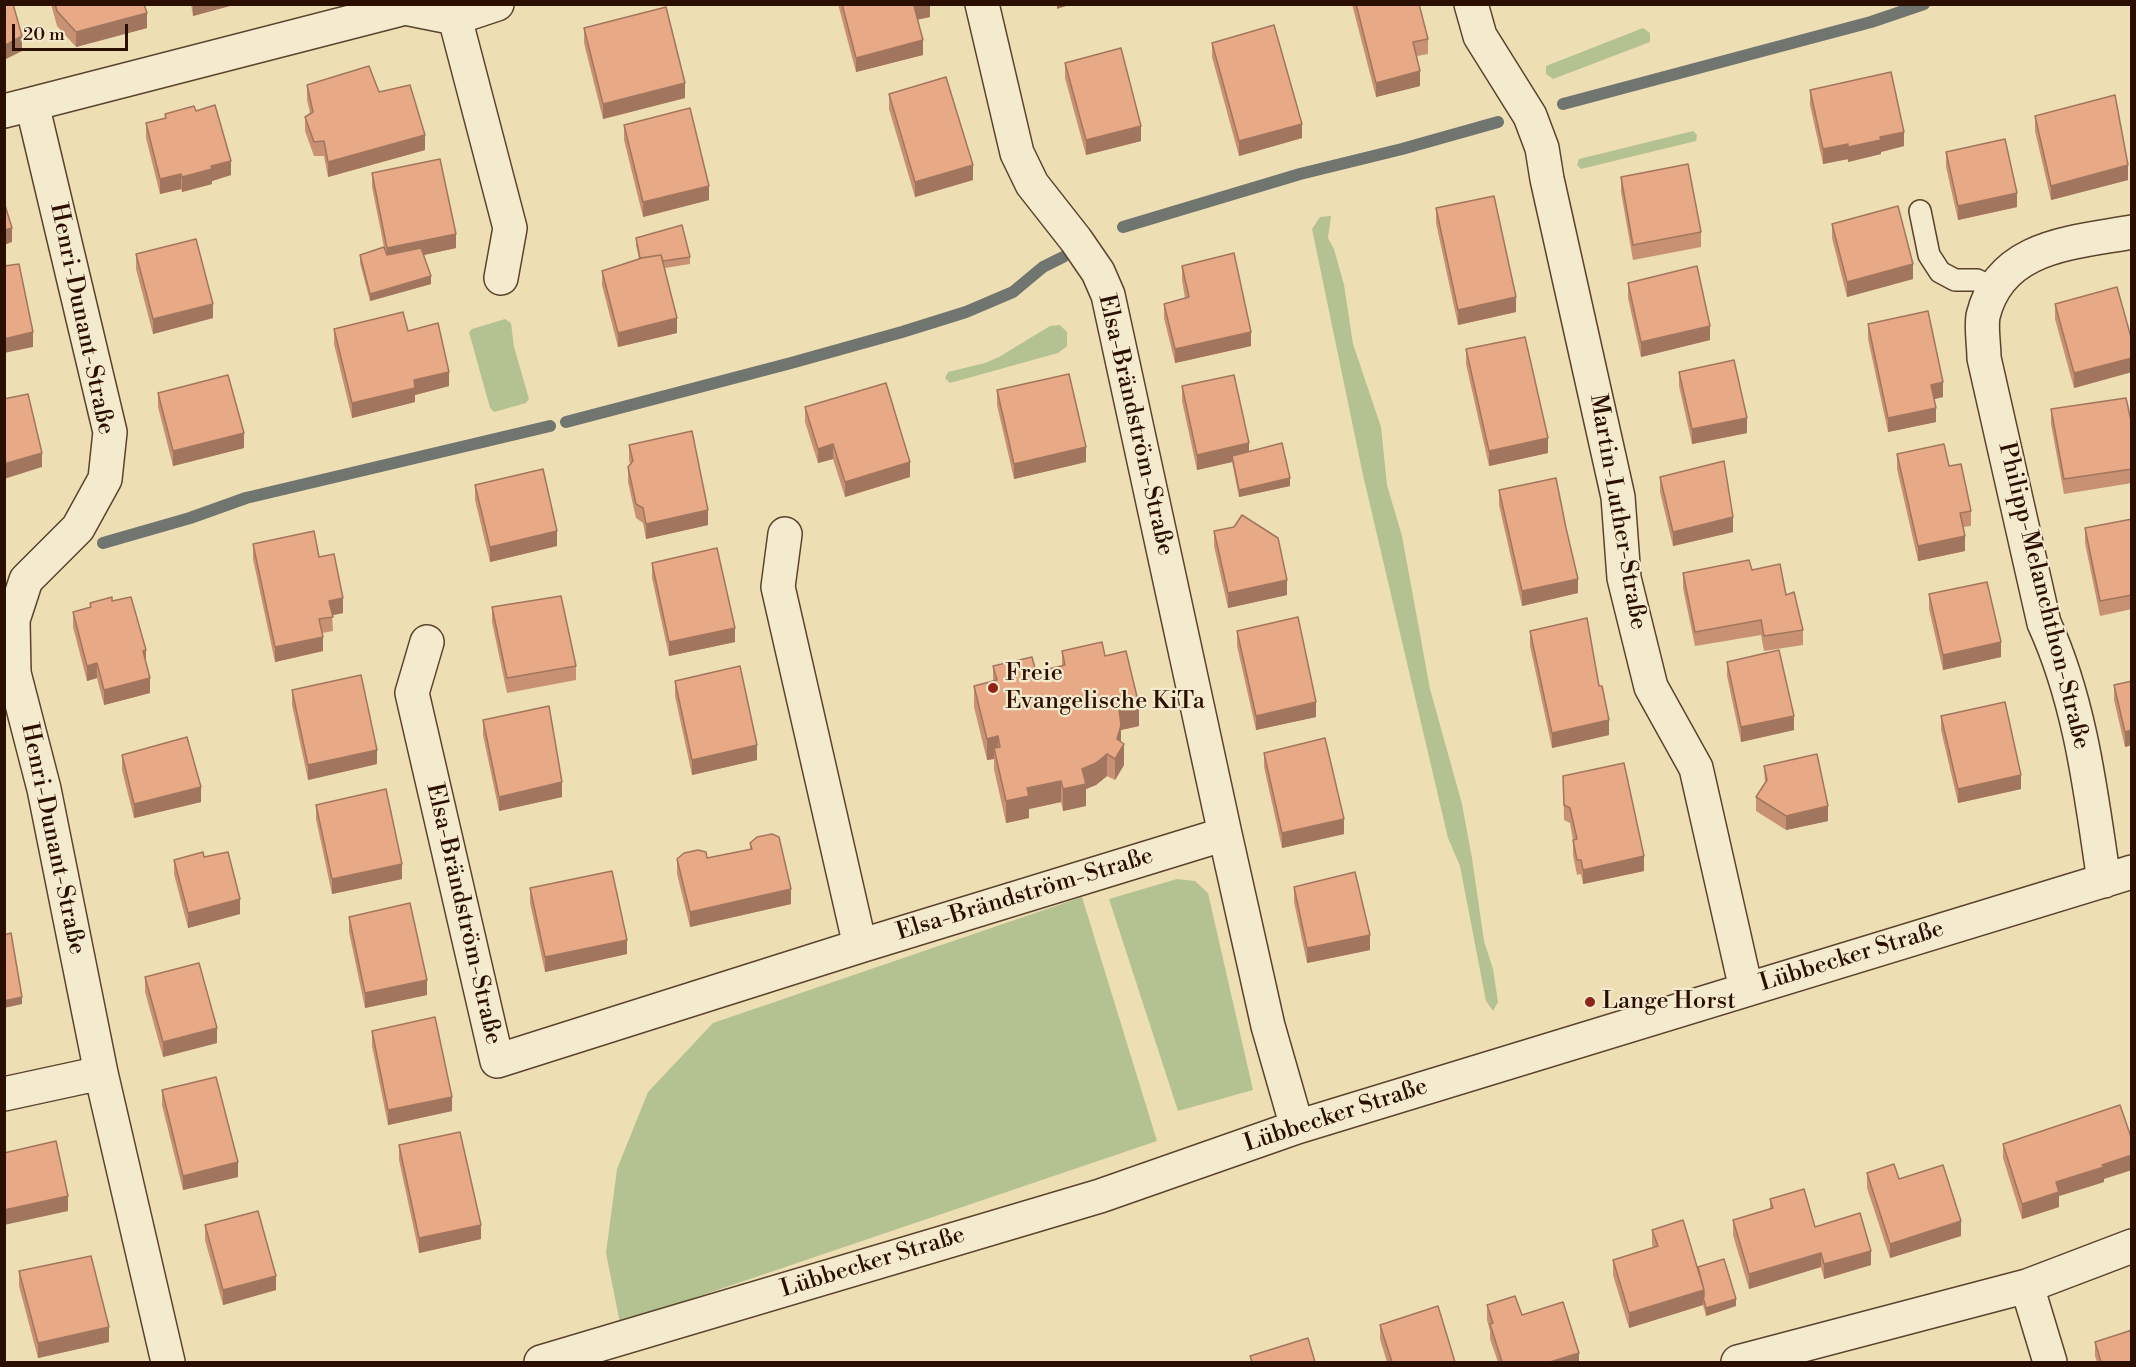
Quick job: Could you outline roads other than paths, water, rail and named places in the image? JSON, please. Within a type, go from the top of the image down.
[{"type":"street","points":[[496,4],[455,18],[510,228],[501,278]]},
{"type":"street","name":"Elsa-Brändström-Straße","points":[[982,4],[1017,153],[1032,184],[1076,240],[1098,273],[1108,295],[1268,1026],[1297,1127]]},
{"type":"street","name":"Martin-Luther-Straße","points":[[1471,4],[1480,36],[1524,106],[1542,148],[1618,497],[1624,578],[1651,687],[1696,768],[1746,988]]},
{"type":"street","name":"Henri-Dunant-Straße","points":[[168,1362],[101,1073],[44,789],[14,673],[13,620],[27,580],[78,528],[105,479],[110,432],[18,108],[405,8],[455,18]]},
{"type":"street","name":"Philipp-Melanchthon-Straße","points":[[2118,877],[2094,814],[2076,714],[2059,655],[2044,623],[1984,358],[1983,318],[1994,288],[2017,263],[2048,247],[2132,232]]},
{"type":"street","points":[[785,534],[778,587],[860,946]]},
{"type":"street","name":"Elsa-Brändström-Straße","points":[[427,642],[412,693],[497,1061],[1225,834]]},
{"type":"street","name":"Lübbecker Straße","points":[[541,1362],[1100,1196],[1297,1127],[1746,988],[2118,877]]},
{"type":"street","points":[[4,1094],[101,1073]]},
{"type":"street","points":[[1738,1362],[2027,1286],[2132,1246]]},
{"type":"street","points":[[2027,1286],[2050,1362]]},
{"type":"lane","points":[[1920,211],[1929,255],[1940,272],[1954,280],[1977,280],[1994,288]]},
{"type":"waterway","points":[[1563,104],[1871,22],[1924,4]]},
{"type":"waterway","points":[[1123,227],[1300,174],[1498,122]]},
{"type":"waterway","points":[[566,422],[791,363],[966,312],[1013,292],[1043,267],[1063,257]]},
{"type":"waterway","points":[[103,543],[190,518],[246,498],[550,426]]},
{"type":"place","name":"Freie Evangelische KiTa","points":[[993,688]]},
{"type":"place","name":"Lange Horst","points":[[1590,1002]]}]
